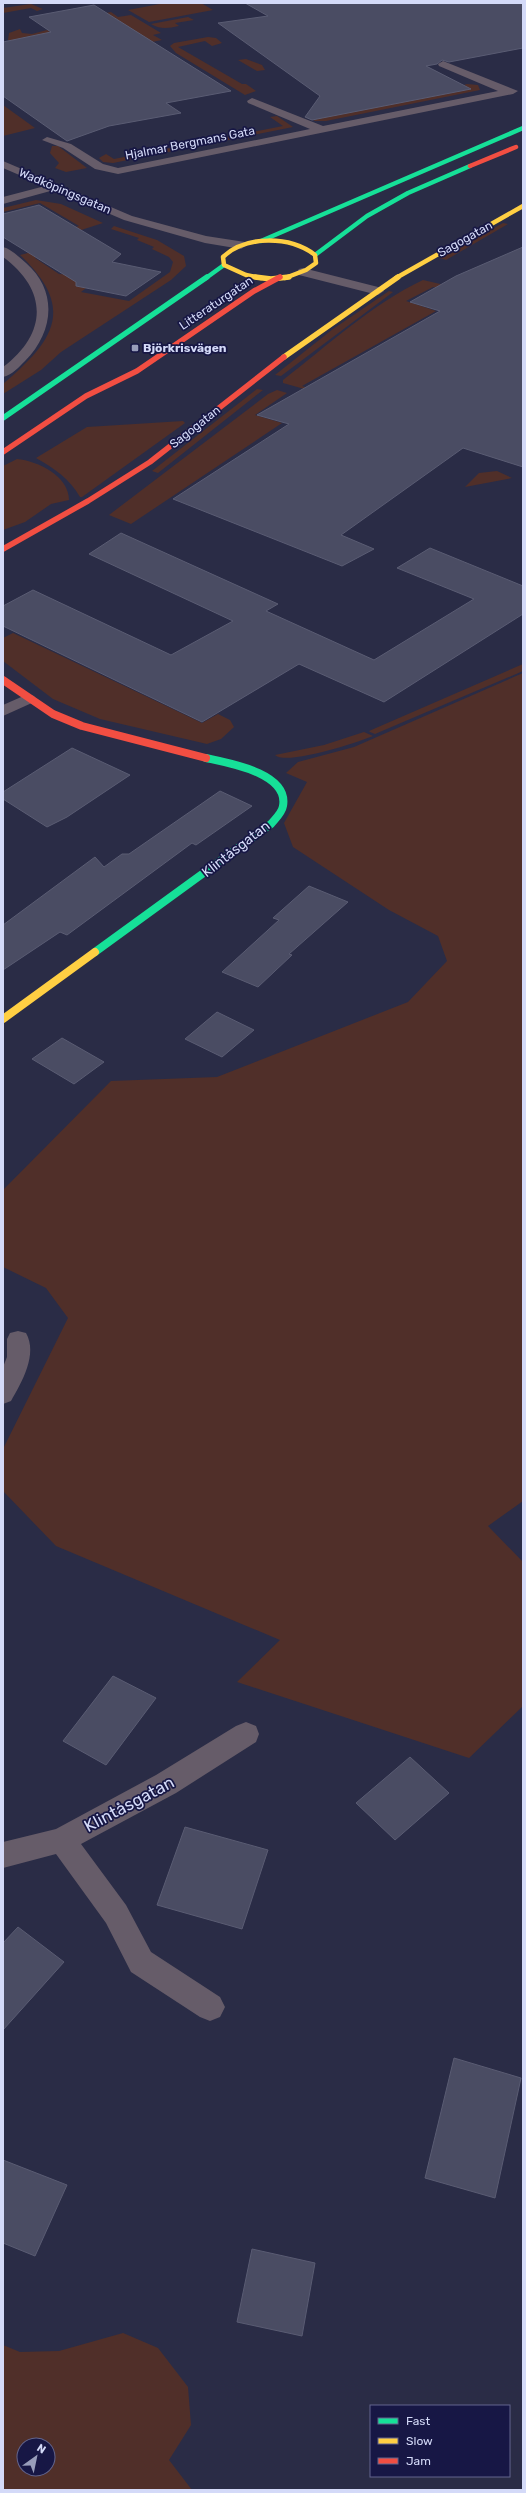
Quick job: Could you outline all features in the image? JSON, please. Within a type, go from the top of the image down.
[{"type":"street","name":"Hjalmar Bergmans Gata","points":[[443,64],[466,72],[498,88],[519,94]]},
{"type":"street","name":"Hjalmar Bergmans Gata","points":[[47,140],[67,146],[99,167],[118,171],[322,130],[519,94]]},
{"type":"street","name":"Hjalmar Bergmans Gata","points":[[252,101],[322,130]]},
{"type":"street","name":"Litteraturgatan","points":[[3,418],[223,261],[229,250],[241,245],[261,241],[330,214],[426,168],[523,128]]},
{"type":"street","name":"Litteraturgatan","points":[[223,261],[244,275],[280,277],[303,272],[348,228],[377,210],[456,172],[523,144]]},
{"type":"street","name":"Wadköpingsgatan","points":[[3,164],[128,218],[205,239],[241,245]]},
{"type":"street","points":[[3,201],[54,187]]},
{"type":"street","name":"Sagogatan","points":[[3,550],[72,510],[169,448],[255,378],[403,273],[523,206]]},
{"type":"street","name":"Wadköpingsgatan","points":[[128,218],[137,226],[223,261]]},
{"type":"street","name":"Litteraturgatan","points":[[261,241],[295,244],[308,249],[315,260]]},
{"type":"street","points":[[3,251],[29,273],[44,302],[45,310],[36,341],[13,367],[3,374]]},
{"type":"street","points":[[315,260],[382,288]]},
{"type":"street","points":[[303,272],[382,288]]},
{"type":"street","name":"Litteraturgatan","points":[[3,452],[86,396],[137,371],[254,291],[280,277]]},
{"type":"street","name":"Klintåsgatan","points":[[3,680],[28,699],[53,714],[82,726],[253,770],[267,776],[280,788],[284,795],[283,806],[271,824],[3,1019]]},
{"type":"street","points":[[3,711],[28,699]]},
{"type":"street","points":[[3,1395],[19,1357],[18,1339]]},
{"type":"street","name":"Klintåsgatan","points":[[3,1855],[62,1840],[166,1784],[246,1734]]},
{"type":"street","points":[[62,1840],[116,1914],[141,1962],[210,2007]]},
{"type":"shaded area","points":[[165,3],[201,3],[213,10],[149,22],[128,10]]},
{"type":"shaded area","points":[[31,4],[43,9],[37,11],[31,8],[3,13],[3,8]]},
{"type":"shaded area","points":[[111,12],[118,17],[131,15],[161,33],[153,35],[162,40],[70,58],[8,40],[9,33],[20,29],[22,33],[32,34],[47,30],[50,32],[47,33],[61,41],[92,16]]},
{"type":"shaded area","points":[[188,17],[194,20],[175,23],[179,26],[162,28],[151,24]]},
{"type":"shaded area","points":[[208,37],[216,38],[222,43],[212,46],[205,41],[178,47],[256,91],[245,95],[176,53],[170,46],[174,43]]},
{"type":"shaded area","points":[[246,59],[262,65],[265,70],[257,71],[238,60]]},
{"type":"shaded area","points":[[464,85],[478,85],[480,90],[326,121],[315,121],[309,117],[320,118],[471,89]]},
{"type":"shaded area","points":[[3,105],[35,128],[3,136]]},
{"type":"shaded area","points":[[277,116],[293,127],[113,163],[103,162],[99,158],[106,154],[114,159],[283,126],[270,117]]},
{"type":"shaded area","points":[[52,146],[58,146],[87,168],[66,172],[55,168],[59,163],[50,153]]},
{"type":"shaded area","points":[[36,200],[61,204],[103,223],[53,239],[35,258],[59,274],[100,277],[81,292],[129,301],[170,272],[173,262],[169,257],[152,249],[154,247],[137,240],[139,238],[111,229],[114,226],[157,240],[184,256],[186,266],[171,280],[61,352],[41,370],[3,394],[3,384],[35,353],[46,338],[52,323],[53,308],[48,291],[37,274],[20,255],[32,252],[21,241],[79,226],[40,203],[3,212],[3,208]]},
{"type":"shaded area","points":[[503,223],[508,224],[446,260],[440,258]]},
{"type":"shaded area","points":[[423,280],[449,286],[467,295],[433,287],[406,301],[436,311],[302,386],[354,403],[283,383],[283,380],[368,313],[404,290]]},
{"type":"shaded area","points":[[389,291],[393,292],[281,376],[275,375],[333,329]]},
{"type":"shaded area","points":[[257,389],[263,390],[158,473],[152,471]]},
{"type":"shaded area","points":[[277,390],[287,393],[255,415],[282,423],[131,524],[109,515],[268,394]]},
{"type":"shaded area","points":[[183,421],[185,423],[82,497],[80,497],[76,490],[61,474],[36,458],[87,427]]},
{"type":"shaded area","points":[[17,459],[34,463],[51,471],[64,484],[68,491],[69,500],[51,504],[25,522],[3,530],[3,466]]},
{"type":"shaded area","points":[[497,471],[512,478],[465,487],[479,473]]},
{"type":"shaded area","points":[[13,633],[202,723],[218,714],[230,720],[234,727],[221,739],[207,744],[100,719],[53,699],[3,661],[3,638]]},
{"type":"shaded area","points":[[523,664],[523,671],[375,734],[369,731]]},
{"type":"shaded area","points":[[523,673],[523,1501],[488,1526],[523,1562],[523,1706],[469,1758],[237,1682],[280,1640],[56,1546],[3,1491],[3,1449],[68,1318],[46,1288],[3,1267],[3,1190],[111,1081],[217,1077],[408,1002],[447,961],[438,936],[389,910],[293,847],[284,823],[307,782],[286,773],[298,762],[354,747]]},
{"type":"shaded area","points":[[364,732],[373,736],[339,748],[293,758],[282,758],[275,755],[324,745]]},
{"type":"shaded area","points":[[123,2333],[158,2348],[188,2387],[191,2425],[169,2460],[192,2490],[3,2490],[3,2345],[20,2352],[59,2351]]},
{"type":"building","points":[[245,3],[523,3],[523,48],[449,62],[442,60],[437,64],[426,66],[471,89],[312,120],[305,117],[320,96],[218,23],[268,16]]},
{"type":"building","points":[[94,5],[231,91],[166,103],[181,113],[109,126],[67,141],[3,96],[3,42],[51,32],[29,17]]},
{"type":"building","points":[[39,205],[121,254],[112,262],[161,272],[126,296],[76,286],[76,282],[3,237],[3,214]]},
{"type":"building","points":[[523,247],[523,467],[463,448],[341,535],[374,549],[342,566],[173,499],[289,424],[257,415],[440,311],[410,302],[456,276]]},
{"type":"building","points":[[121,533],[278,604],[266,611],[374,660],[474,599],[397,568],[430,548],[523,586],[523,614],[384,702],[299,664],[202,722],[3,626],[3,606],[33,590],[171,655],[233,621],[89,554]]},
{"type":"building","points":[[72,748],[130,775],[67,817],[47,827],[3,799],[3,792]]},
{"type":"building","points":[[220,791],[252,806],[196,845],[192,843],[67,935],[60,932],[3,970],[3,925],[95,857],[104,867],[122,854],[129,854]]},
{"type":"building","points":[[309,886],[348,902],[289,954],[292,955],[258,987],[222,972],[279,920],[273,918]]},
{"type":"building","points":[[217,1012],[254,1030],[222,1057],[185,1039]]},
{"type":"building","points":[[62,1038],[104,1062],[74,1084],[32,1059]]},
{"type":"building","points":[[113,1676],[156,1698],[106,1765],[63,1741]]},
{"type":"building","points":[[410,1757],[449,1793],[395,1840],[356,1803]]},
{"type":"building","points":[[185,1827],[268,1850],[242,1929],[157,1905]]},
{"type":"building","points":[[18,1927],[64,1962],[3,2030],[3,1943]]},
{"type":"building","points":[[454,2058],[521,2078],[495,2198],[425,2178]]},
{"type":"building","points":[[3,2160],[67,2185],[35,2256],[3,2243]]},
{"type":"building","points":[[252,2249],[315,2263],[302,2336],[237,2322]]},
{"type":"traffic: fast","points":[[261,241],[327,214],[523,128]]},
{"type":"traffic: fast","points":[[315,255],[367,216],[408,193],[470,166]]},
{"type":"traffic: fast","points":[[3,418],[224,265]]},
{"type":"traffic: fast","points":[[95,952],[271,824],[281,811],[283,806],[283,795],[278,785],[268,778],[242,767],[206,758]]},
{"type":"traffic: slow","points":[[284,357],[403,273],[523,206]]},
{"type":"traffic: slow","points":[[268,241],[293,244],[304,248],[315,255],[316,263],[295,275],[271,279],[246,275],[224,265],[223,257],[233,249],[244,245],[268,241]]},
{"type":"traffic: slow","points":[[3,1019],[95,952]]},
{"type":"traffic: jam","points":[[470,166],[516,147]]},
{"type":"traffic: jam","points":[[3,452],[86,396],[137,371],[254,291],[280,277]]},
{"type":"traffic: jam","points":[[3,549],[88,501],[150,462],[170,448],[284,357]]},
{"type":"traffic: jam","points":[[3,680],[53,714],[82,726],[206,758]]},
{"type":"place","name":"Björkrisvägen","points":[[135,348]]}]
